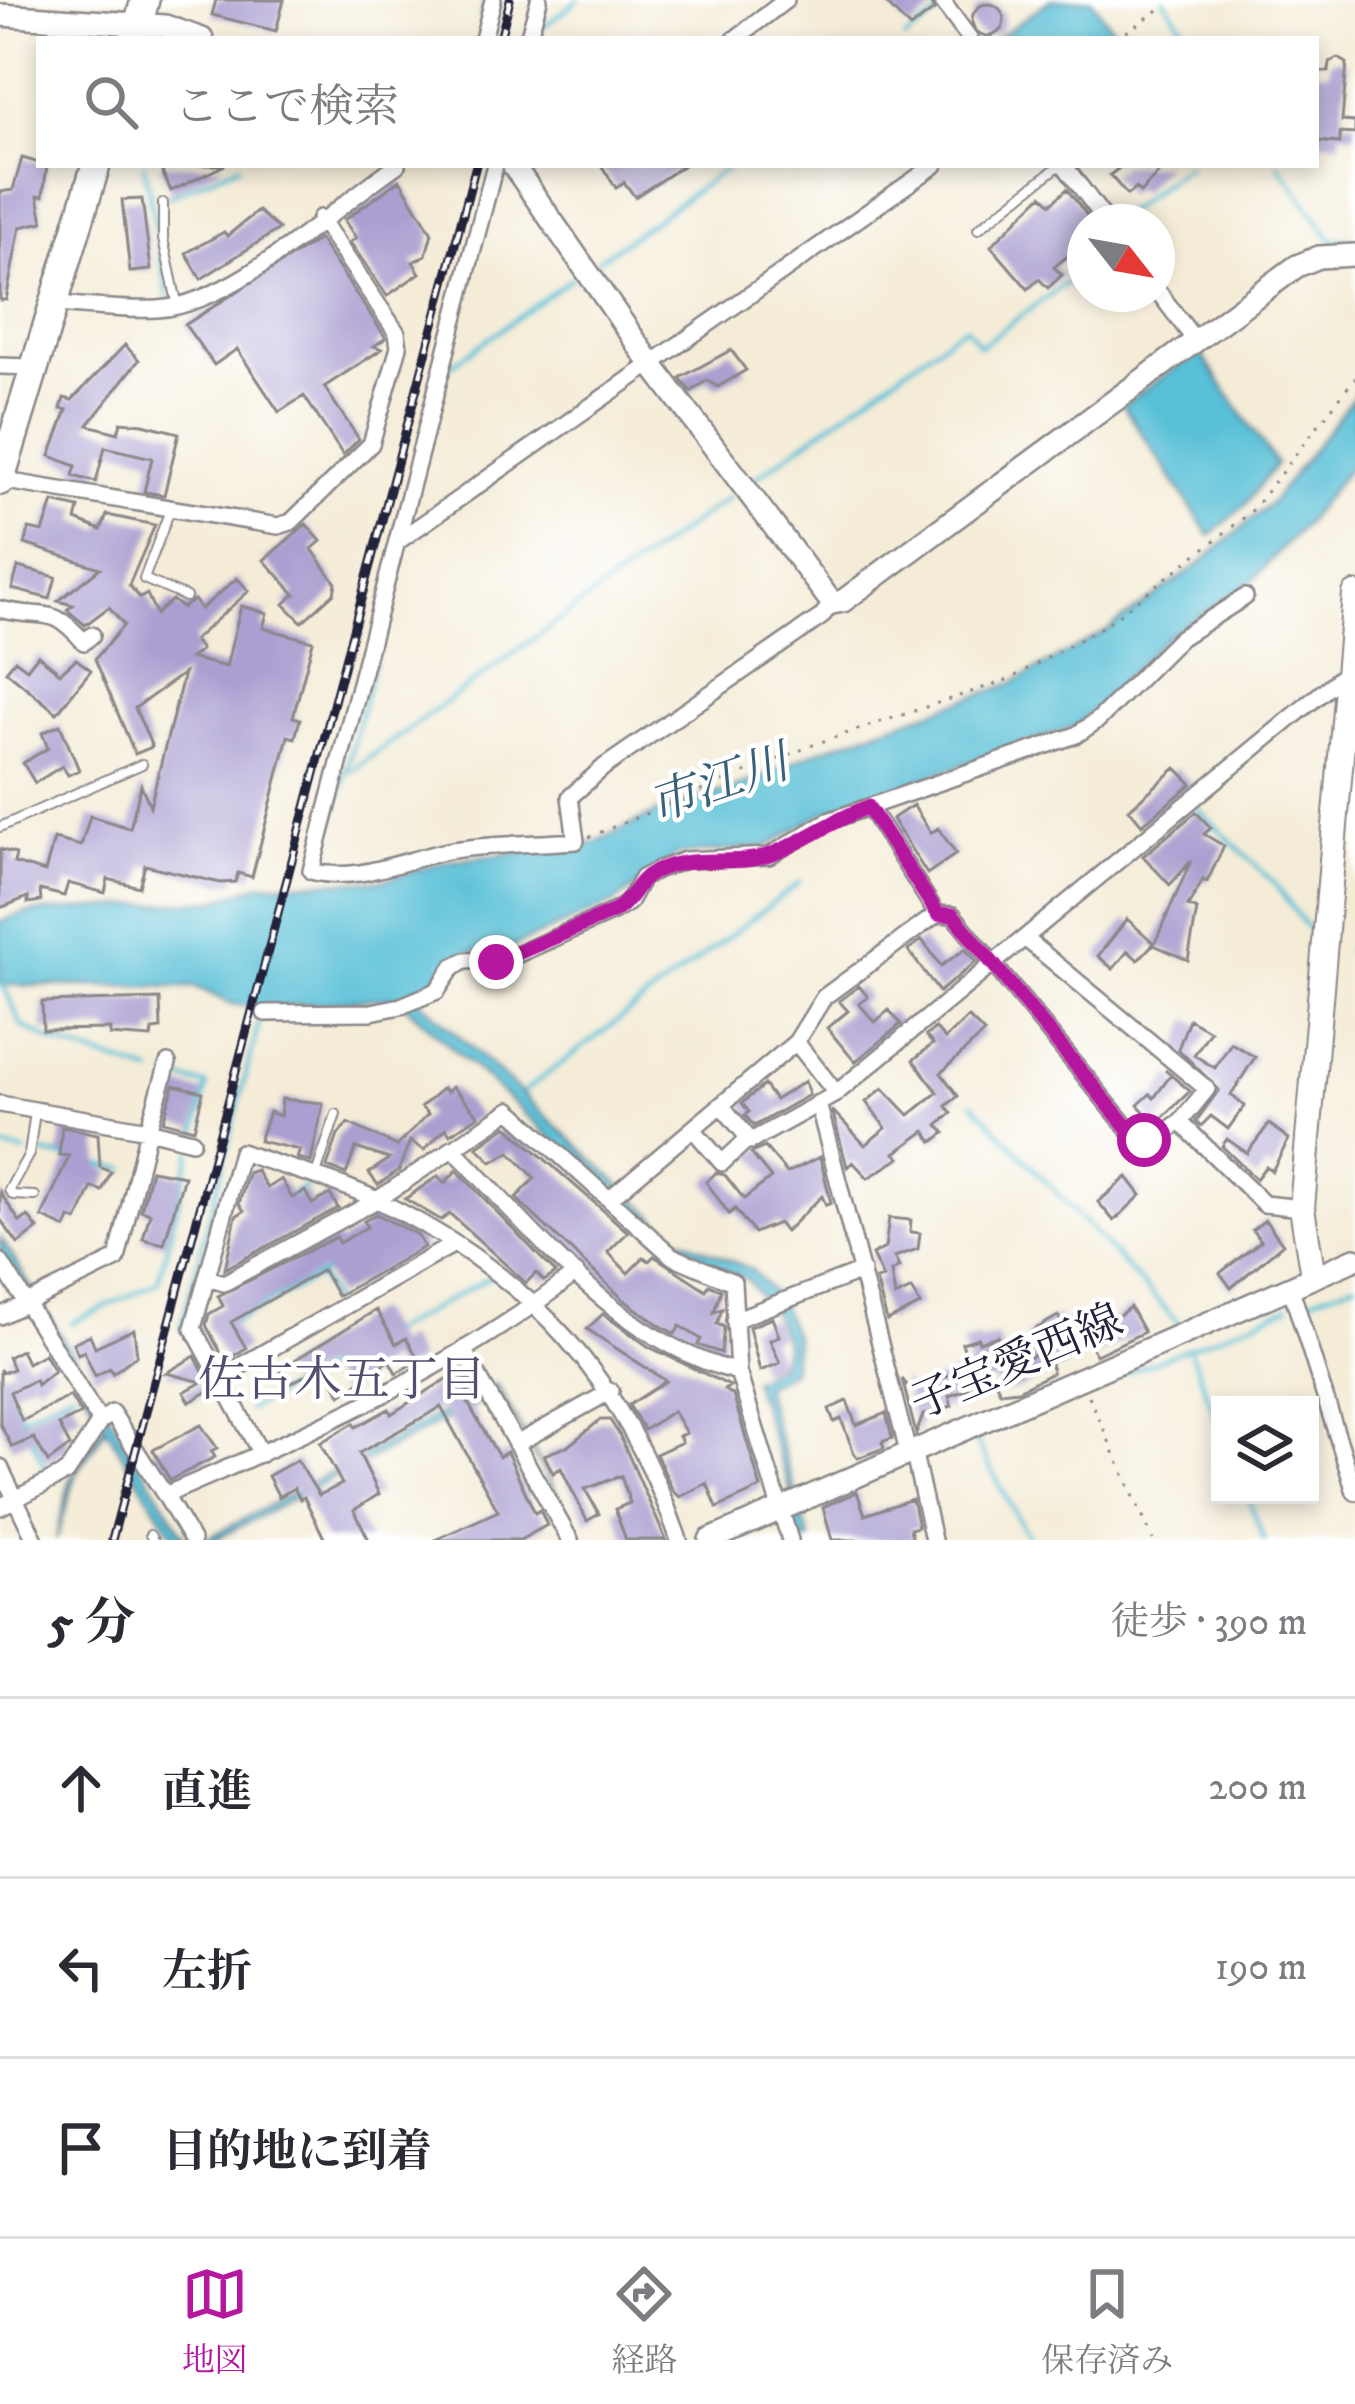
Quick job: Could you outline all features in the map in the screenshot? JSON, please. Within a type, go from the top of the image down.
[{"type":"highway","points":[[0,480],[95,168]]},
{"type":"main road","points":[[1301,1281],[1302,1208],[1355,594]]},
{"type":"street","points":[[484,36],[493,0]]},
{"type":"street","points":[[529,36],[538,0]]},
{"type":"street","points":[[739,36],[786,0]]},
{"type":"street","points":[[941,0],[968,36]]},
{"type":"street","points":[[0,15],[139,22],[193,36]]},
{"type":"street","points":[[54,304],[178,305],[218,291],[393,168]]},
{"type":"street","points":[[494,168],[311,871],[326,875],[381,869],[451,850],[576,841],[570,797],[604,767],[820,617],[832,603],[843,601],[1306,260],[1355,255]]},
{"type":"street","points":[[515,168],[652,365],[832,603]]},
{"type":"street","points":[[398,542],[931,168]]},
{"type":"street","points":[[1064,168],[1093,204]]},
{"type":"street","points":[[0,480],[278,526],[291,522],[371,444],[397,361],[397,333],[320,218]]},
{"type":"street","points":[[1174,312],[1197,343]]},
{"type":"street","points":[[0,366],[33,367]]},
{"type":"street","points":[[265,1013],[371,1012],[422,999],[465,961],[507,959],[615,911],[628,903],[642,878],[659,869],[685,860],[769,856],[828,821],[1090,728],[1163,652],[1245,597]]},
{"type":"street","points":[[0,610],[36,618],[52,613],[62,616],[84,642],[92,634]]},
{"type":"street","points":[[693,1129],[722,1163],[749,1138],[836,1093],[1347,672]]},
{"type":"street","points":[[868,807],[938,914]]},
{"type":"street","points":[[616,1194],[796,1042],[824,997],[938,914],[953,915],[1134,1136],[1157,1138],[1180,1122],[1207,1089],[1026,939]]},
{"type":"street","points":[[796,1042],[836,1093]]},
{"type":"street","points":[[0,1316],[117,1258],[168,1063]]},
{"type":"street","points":[[818,1103],[933,1540]]},
{"type":"street","points":[[0,1104],[192,1141]]},
{"type":"street","points":[[721,1105],[749,1138]]},
{"type":"street","points":[[207,1278],[224,1283],[377,1200],[510,1111],[616,1194],[672,1256],[734,1282],[738,1372],[793,1503],[790,1540]]},
{"type":"street","points":[[1180,1122],[1264,1204],[1302,1208]]},
{"type":"street","points":[[452,1148],[618,1314],[716,1367],[738,1372]]},
{"type":"street","points":[[261,1454],[193,1328],[241,1152],[377,1200],[493,1268],[611,1390],[653,1464],[679,1540]]},
{"type":"street","points":[[221,1377],[454,1244]]},
{"type":"street","name":"子宝愛西線","points":[[710,1540],[1355,1258]]},
{"type":"street","points":[[0,1261],[34,1302],[104,1418],[165,1495],[192,1540]]},
{"type":"street","points":[[734,1320],[862,1271]]},
{"type":"street","points":[[165,1495],[261,1454],[464,1349],[576,1273]]},
{"type":"street","points":[[1301,1281],[1355,1492]]},
{"type":"street","points":[[464,1349],[487,1392],[522,1440],[569,1540]]},
{"type":"street","points":[[522,1440],[611,1390]]},
{"type":"street","points":[[8,1504],[67,1472],[104,1418]]},
{"type":"street","points":[[0,1467],[8,1504],[35,1540]]},
{"type":"lane","points":[[978,229],[1058,168]]},
{"type":"lane","points":[[163,203],[163,239],[178,305]]},
{"type":"lane","points":[[170,510],[144,579],[186,597]]},
{"type":"lane","points":[[0,826],[142,764]]},
{"type":"lane","points":[[35,1111],[29,1154],[9,1190],[14,1196],[35,1196]]},
{"type":"lane","points":[[315,1178],[337,1114]]},
{"type":"path","points":[[1120,36],[1160,9]]},
{"type":"path","points":[[576,841],[655,806],[732,783],[818,743],[1010,679],[1105,625],[1250,512],[1355,378]]},
{"type":"path","points":[[1081,1378],[1153,1540]]},
{"type":"water","points":[[1050,0],[1092,0],[1112,28],[1101,36],[1000,36]]},
{"type":"water","points":[[1199,351],[1276,464],[1245,505],[1210,536],[1123,405]]},
{"type":"water","points":[[1355,395],[1355,460],[1307,521],[1250,583],[1170,634],[1076,726],[824,812],[768,846],[677,855],[615,903],[500,952],[469,951],[452,958],[430,984],[410,991],[677,1237],[752,1270],[779,1300],[795,1339],[791,1371],[763,1386],[810,1540],[796,1540],[791,1492],[752,1380],[780,1364],[785,1343],[775,1317],[747,1279],[675,1250],[396,997],[262,1008],[232,1004],[196,987],[0,985],[0,922],[23,913],[217,900],[262,884],[383,880],[444,862],[594,843],[664,809],[737,787],[820,750],[1011,684],[1108,630],[1201,563],[1270,504]]},
{"type":"water","points":[[0,1237],[187,1540],[176,1540],[106,1428],[76,1475],[56,1540],[71,1477],[104,1423],[0,1252]]},
{"type":"water","points":[[496,1384],[583,1540],[498,1393],[214,1540],[204,1540]]},
{"type":"building","points":[[216,0],[284,0],[276,31],[212,15]]},
{"type":"building","points":[[883,0],[929,0],[934,10],[910,28]]},
{"type":"building","points":[[988,4],[999,9],[1004,20],[999,31],[988,36],[977,31],[972,20],[977,9]]},
{"type":"building","points":[[1338,58],[1347,63],[1342,121],[1355,122],[1355,134],[1340,133],[1340,143],[1319,141],[1319,71],[1329,72],[1330,62]]},
{"type":"building","points":[[22,158],[36,162],[36,168],[47,168],[43,196],[38,196],[43,222],[20,227],[6,300],[0,300],[0,192],[13,190]]},
{"type":"building","points":[[160,168],[219,168],[171,191]]},
{"type":"building","points":[[603,168],[679,168],[635,197],[624,182],[616,188]]},
{"type":"building","points":[[1119,168],[1163,168],[1140,193],[1136,188],[1127,195],[1110,175]]},
{"type":"building","points":[[400,180],[432,233],[426,255],[413,262],[420,273],[387,296],[350,242],[356,238],[344,220]]},
{"type":"building","points":[[1067,189],[1078,204],[1067,204],[1067,257],[1054,267],[1062,275],[1048,288],[1039,279],[1028,289],[991,246],[1042,195],[1051,204]]},
{"type":"building","points":[[142,199],[151,270],[130,272],[122,200]]},
{"type":"building","points":[[258,211],[279,229],[201,279],[186,253],[224,232],[227,236]]},
{"type":"building","points":[[319,239],[386,338],[374,346],[382,349],[324,387],[359,439],[343,455],[304,396],[279,412],[237,349],[214,365],[185,325]]},
{"type":"building","points":[[125,345],[139,360],[88,425],[118,433],[121,422],[179,433],[164,495],[144,492],[152,458],[105,447],[96,482],[73,476],[76,466],[50,456],[67,410],[61,409],[64,398],[72,400]]},
{"type":"building","points":[[731,350],[746,370],[718,387],[707,380],[691,392],[680,378]]},
{"type":"building","points":[[53,502],[79,508],[76,520],[101,530],[107,515],[155,525],[129,585],[140,598],[147,594],[156,614],[172,600],[182,608],[194,600],[201,609],[237,578],[249,591],[194,640],[201,650],[190,658],[226,667],[241,606],[267,613],[263,628],[313,641],[293,717],[300,719],[295,738],[288,736],[252,877],[238,873],[235,882],[220,883],[145,865],[139,887],[108,879],[105,893],[68,883],[64,896],[40,890],[41,901],[28,903],[28,897],[0,908],[0,849],[16,854],[14,863],[45,872],[54,839],[81,846],[90,816],[130,828],[141,785],[150,806],[184,673],[135,708],[152,747],[135,754],[95,659],[124,625],[109,607],[85,625],[67,610],[73,605],[58,601],[100,568],[25,544],[29,529],[43,532]]},
{"type":"building","points":[[306,524],[321,541],[312,549],[336,583],[334,593],[302,622],[284,604],[295,594],[264,560]]},
{"type":"building","points":[[18,567],[56,577],[50,599],[12,589]]},
{"type":"building","points":[[38,655],[60,673],[76,659],[91,670],[57,713],[6,671],[15,660],[27,669]]},
{"type":"building","points":[[60,725],[79,770],[68,775],[62,766],[35,783],[23,763],[48,748],[42,733]]},
{"type":"building","points":[[1176,768],[1192,784],[1142,825],[1129,809]]},
{"type":"building","points":[[913,805],[931,833],[938,828],[956,854],[927,874],[892,819]]},
{"type":"building","points":[[1196,812],[1211,828],[1204,834],[1224,846],[1207,882],[1203,880],[1188,906],[1197,910],[1188,960],[1154,945],[1191,861],[1170,885],[1143,856]]},
{"type":"building","points":[[1127,919],[1154,943],[1138,960],[1128,951],[1113,969],[1098,956]]},
{"type":"building","points":[[922,940],[941,966],[965,949],[976,962],[939,992],[908,950]]},
{"type":"building","points":[[859,986],[868,997],[859,1004],[875,1022],[889,1010],[901,1024],[855,1062],[827,1028],[848,1011],[839,1001]]},
{"type":"building","points":[[160,999],[161,1029],[152,1030],[151,1038],[110,1035],[110,1029],[43,1030],[42,1002]]},
{"type":"building","points":[[968,1017],[984,1033],[941,1073],[958,1096],[946,1106],[952,1113],[938,1125],[945,1133],[933,1142],[925,1131],[895,1153],[900,1158],[868,1178],[853,1162],[847,1167],[832,1110],[865,1145],[886,1128],[866,1102],[883,1088],[909,1115],[938,1092],[913,1060],[933,1044],[926,1036],[935,1028],[945,1039]]},
{"type":"building","points":[[1189,1019],[1210,1031],[1194,1055],[1215,1068],[1231,1043],[1255,1057],[1231,1095],[1245,1106],[1228,1129],[1211,1116],[1201,1126],[1196,1121],[1219,1090],[1178,1049]]},
{"type":"building","points":[[1171,1075],[1190,1091],[1156,1124],[1138,1105],[1150,1094],[1154,1098]]},
{"type":"building","points":[[805,1081],[809,1095],[754,1126],[745,1115],[749,1112],[742,1103],[764,1085],[775,1100]]},
{"type":"building","points":[[174,1085],[203,1092],[194,1129],[163,1121]]},
{"type":"building","points":[[452,1087],[479,1116],[450,1134],[446,1128],[424,1150],[410,1141],[399,1170],[378,1185],[369,1173],[389,1159],[356,1148],[346,1174],[327,1167],[338,1135],[348,1123],[397,1146],[428,1114],[421,1107],[443,1088],[447,1092]]},
{"type":"building","points":[[282,1099],[323,1103],[311,1162],[297,1158],[300,1150],[259,1141],[269,1112],[280,1116]]},
{"type":"building","points":[[1269,1124],[1289,1139],[1272,1171],[1266,1166],[1256,1179],[1222,1146],[1227,1139],[1247,1153]]},
{"type":"building","points":[[507,1126],[628,1232],[608,1252],[628,1273],[644,1257],[649,1261],[654,1256],[706,1290],[709,1285],[721,1290],[714,1312],[722,1309],[717,1324],[724,1327],[721,1353],[698,1345],[701,1339],[680,1326],[675,1334],[624,1300],[516,1198],[535,1178],[510,1152],[492,1162],[477,1147]]},
{"type":"building","points":[[62,1127],[98,1134],[100,1167],[111,1172],[102,1191],[92,1187],[77,1221],[70,1218],[66,1228],[42,1217],[69,1156],[59,1155]]},
{"type":"building","points":[[765,1147],[787,1173],[820,1157],[831,1203],[826,1205],[822,1196],[785,1232],[778,1223],[754,1233],[735,1209],[729,1214],[706,1182],[716,1173],[725,1175],[744,1199],[771,1178],[751,1153]]},
{"type":"building","points":[[151,1170],[184,1176],[164,1244],[143,1239],[150,1213],[141,1210]]},
{"type":"building","points":[[256,1170],[267,1188],[281,1179],[292,1198],[305,1191],[312,1204],[330,1194],[338,1208],[225,1269],[236,1216],[244,1211],[239,1204],[248,1173]]},
{"type":"building","points":[[457,1170],[556,1273],[544,1281],[536,1273],[526,1283],[450,1214],[441,1220],[405,1199],[438,1176],[445,1183]]},
{"type":"building","points":[[1127,1177],[1141,1195],[1114,1221],[1098,1202]]},
{"type":"building","points":[[0,1192],[20,1222],[28,1216],[38,1229],[18,1244],[0,1219]]},
{"type":"building","points":[[376,1214],[417,1235],[424,1247],[337,1296],[323,1270],[231,1322],[246,1348],[225,1361],[206,1325],[209,1314],[223,1306],[218,1296],[336,1237],[339,1243],[367,1227],[364,1221]]},
{"type":"building","points":[[889,1218],[911,1220],[910,1232],[920,1233],[918,1249],[894,1257],[899,1267],[891,1272],[895,1297],[912,1289],[920,1305],[887,1321],[876,1280],[883,1278],[872,1255],[885,1248]]},
{"type":"building","points":[[1265,1220],[1283,1244],[1231,1288],[1220,1273],[1261,1241],[1252,1230]]},
{"type":"building","points":[[1130,1307],[1144,1332],[1096,1355],[1087,1339]]},
{"type":"building","points":[[376,1310],[396,1344],[406,1338],[419,1360],[396,1373],[389,1360],[341,1395],[324,1365],[289,1384],[280,1369]]},
{"type":"building","points":[[603,1314],[649,1347],[730,1386],[724,1390],[733,1395],[761,1488],[717,1508],[707,1483],[680,1497],[673,1491],[656,1454],[682,1442],[679,1436],[686,1433],[673,1411],[644,1430],[629,1405],[666,1381],[587,1329]]},
{"type":"building","points":[[1058,1316],[1063,1324],[1072,1319],[1087,1343],[1051,1363],[1052,1373],[1018,1390],[1000,1392],[995,1380],[949,1396],[952,1406],[923,1415],[916,1434],[902,1379],[911,1390],[970,1367],[962,1343],[978,1338],[979,1342],[998,1336],[1008,1367],[1039,1353],[1027,1334]]},
{"type":"building","points":[[772,1318],[779,1336],[770,1340],[780,1363],[760,1371],[749,1327]]},
{"type":"building","points":[[134,1329],[137,1355],[113,1373],[110,1368],[95,1376],[84,1351],[78,1354],[73,1343],[90,1335],[95,1347]]},
{"type":"building","points":[[21,1350],[27,1363],[44,1354],[54,1371],[37,1385],[35,1380],[10,1392],[22,1421],[70,1396],[81,1414],[59,1425],[70,1446],[48,1462],[34,1438],[12,1447],[0,1424],[0,1369],[2,1373],[13,1369],[8,1357]]},
{"type":"building","points":[[195,1356],[212,1389],[190,1402],[184,1392],[202,1382],[166,1373]]},
{"type":"building","points":[[461,1370],[472,1390],[463,1394],[499,1457],[507,1452],[535,1513],[540,1510],[547,1525],[520,1540],[435,1540],[498,1511],[441,1407],[359,1453],[379,1494],[354,1510],[369,1540],[325,1540],[304,1497],[300,1499],[294,1488],[279,1497],[268,1476],[297,1460],[319,1495],[342,1484],[320,1443],[354,1423],[356,1427],[389,1409],[391,1414]]},
{"type":"building","points":[[847,1401],[856,1425],[886,1413],[892,1438],[882,1442],[884,1448],[858,1458],[854,1453],[841,1419],[834,1422],[829,1409]]},
{"type":"building","points":[[600,1420],[610,1420],[620,1436],[666,1540],[626,1540],[615,1509],[630,1503],[621,1476],[585,1489],[599,1514],[587,1521],[561,1468],[553,1473],[544,1455],[568,1446]]},
{"type":"building","points":[[201,1425],[217,1448],[211,1451],[215,1457],[170,1480],[153,1450]]},
{"type":"building","points":[[857,1492],[865,1515],[912,1499],[918,1527],[910,1529],[913,1540],[832,1540],[823,1507]]},
{"type":"waterway","points":[[481,18],[485,0]]},
{"type":"waterway","points":[[538,31],[578,0]]},
{"type":"waterway","points":[[1164,0],[1190,36]]},
{"type":"waterway","points":[[909,36],[941,13]]},
{"type":"waterway","points":[[145,168],[168,297]]},
{"type":"waterway","points":[[167,197],[232,168]]},
{"type":"waterway","points":[[597,261],[727,168]]},
{"type":"waterway","points":[[1137,204],[1184,168]]},
{"type":"waterway","points":[[1281,168],[1332,240],[1355,240]]},
{"type":"waterway","points":[[449,367],[572,278]]},
{"type":"waterway","points":[[750,482],[959,330],[966,327],[980,346],[1067,282]]},
{"type":"waterway","points":[[351,771],[729,497]]},
{"type":"waterway","points":[[321,868],[401,557]]},
{"type":"waterway","points":[[1196,807],[1274,883],[1310,932]]},
{"type":"waterway","points":[[525,1091],[799,883]]},
{"type":"waterway","points":[[1347,950],[1355,949]]},
{"type":"waterway","points":[[3,985],[22,1026],[56,1043],[152,1073]]},
{"type":"waterway","points":[[181,1329],[261,1015]]},
{"type":"waterway","points":[[168,1077],[207,1085],[196,1134]]},
{"type":"waterway","points":[[973,1103],[1178,1323]]},
{"type":"waterway","points":[[0,1147],[25,1152]]},
{"type":"waterway","points":[[36,1152],[73,1159]]},
{"type":"waterway","points":[[72,1323],[158,1282],[191,1152]]},
{"type":"waterway","points":[[96,1164],[126,1169]]},
{"type":"waterway","points":[[289,1196],[305,1187]]},
{"type":"waterway","points":[[227,1326],[328,1271]]},
{"type":"waterway","points":[[319,1276],[333,1303]]},
{"type":"waterway","points":[[385,1335],[490,1277]]},
{"type":"waterway","points":[[1302,1302],[1355,1283]]},
{"type":"waterway","points":[[1091,1388],[1288,1307]]},
{"type":"waterway","points":[[1189,1348],[1211,1404]]},
{"type":"waterway","points":[[248,1410],[327,1367]]},
{"type":"waterway","points":[[21,1417],[74,1390]]},
{"type":"waterway","points":[[10,1392],[25,1425]]},
{"type":"waterway","points":[[1029,1540],[974,1437],[1077,1394]]},
{"type":"waterway","points":[[30,1435],[48,1473]]},
{"type":"waterway","points":[[1250,1504],[1264,1540]]},
{"type":"railway","points":[[501,36],[510,0]]},
{"type":"railway","points":[[112,1540],[475,168]]},
{"type":"district","name":"佐古木五丁目","points":[[342,1381]]},
{"type":"route","points":[[496,962],[615,911],[628,903],[642,878],[659,869],[685,860],[769,856],[828,821],[868,807],[938,914],[953,915],[1134,1136],[1144,1140]]},
{"type":"water label","name":"市江川","points":[[719,785]]}]
